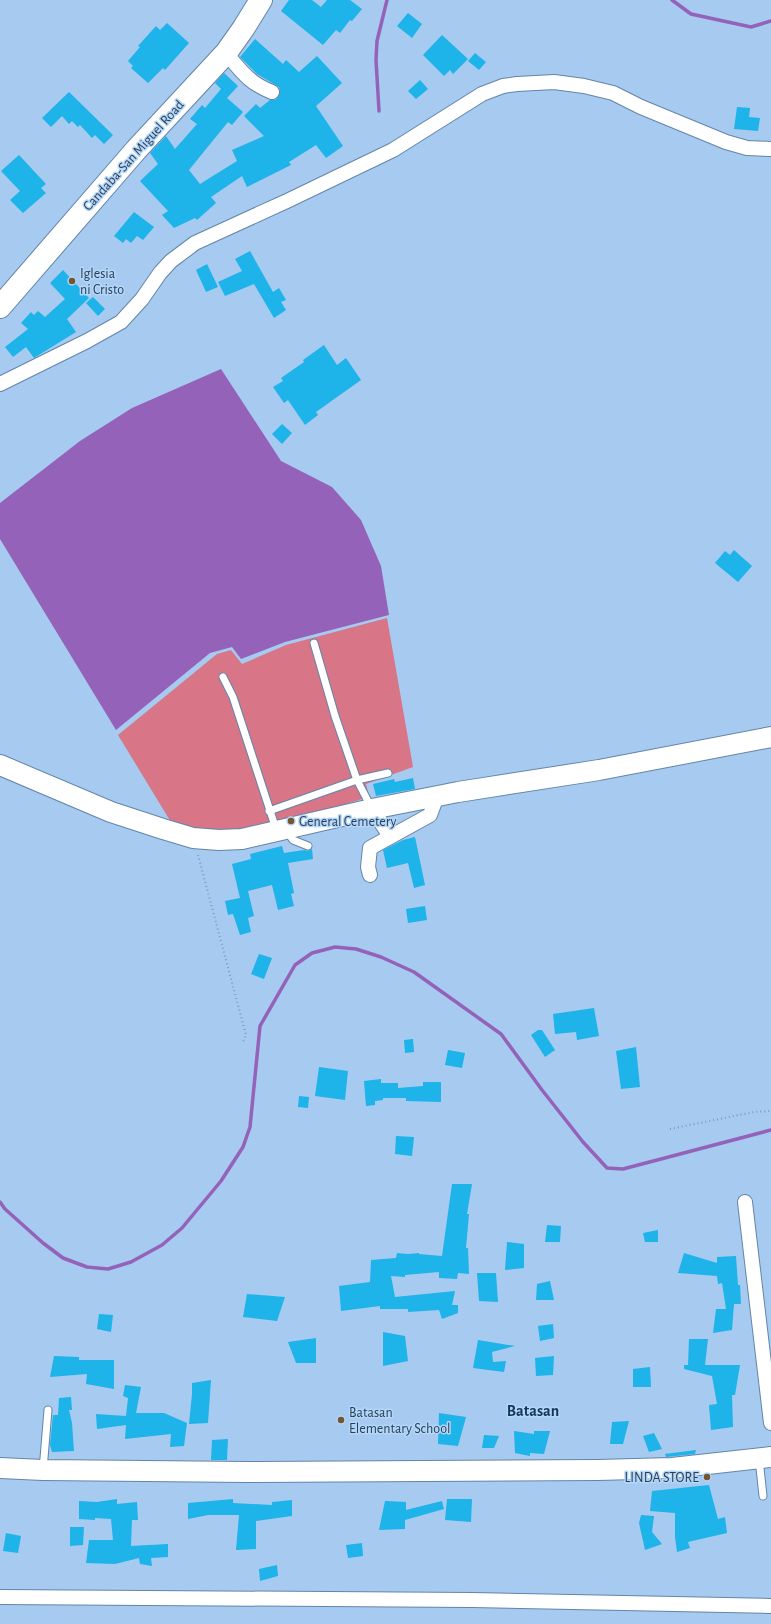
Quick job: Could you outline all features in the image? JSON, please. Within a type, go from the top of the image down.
[{"type":"main road","name":"Candaba-San Miguel Road","points":[[0,307],[136,150],[226,52],[243,29],[260,0]]},
{"type":"street","points":[[226,52],[244,74],[258,86],[272,92]]},
{"type":"street","points":[[0,384],[87,341],[120,322],[142,299],[167,265],[182,251],[195,243],[286,202],[393,150],[482,94],[503,86],[554,82],[584,86],[613,93],[726,142],[747,148],[771,149]]},
{"type":"street","points":[[0,765],[111,812],[193,838],[219,840],[242,839],[372,809],[437,796],[599,770],[771,737]]},
{"type":"street","points":[[370,875],[368,867],[370,848],[430,815],[437,796]]},
{"type":"street","points":[[372,809],[390,836]]},
{"type":"street","points":[[745,1202],[771,1423]]},
{"type":"street","points":[[0,1468],[43,1470],[247,1472],[598,1470],[672,1468],[765,1458]]},
{"type":"street","points":[[0,1597],[464,1600],[771,1606]]},
{"type":"lane","points":[[314,643],[357,780],[372,809]]},
{"type":"lane","points":[[223,677],[233,697],[269,810],[281,830],[293,840],[308,846]]},
{"type":"lane","points":[[269,810],[357,780],[388,773]]},
{"type":"lane","points":[[43,1470],[48,1410]]},
{"type":"lane","points":[[763,1496],[765,1458]]},
{"type":"path","points":[[193,838],[246,1035],[243,1042]]},
{"type":"path","points":[[670,1128],[754,1112],[771,1111]]},
{"type":"shaded area","points":[[221,369],[281,461],[332,487],[361,520],[381,566],[389,615],[285,642],[241,659],[232,647],[210,653],[116,730],[0,539],[0,503],[80,441],[132,408]]},
{"type":"shaded area","points":[[387,618],[413,767],[366,784],[369,797],[264,829],[177,832],[118,735],[217,654],[231,650],[242,664],[286,645]]},
{"type":"building","points":[[289,0],[312,0],[321,7],[327,0],[350,0],[362,9],[352,21],[350,20],[340,33],[336,30],[323,45],[281,11]]},
{"type":"building","points":[[408,13],[422,24],[412,38],[397,26]]},
{"type":"building","points":[[167,23],[189,43],[165,70],[163,68],[148,83],[131,68],[133,66],[128,61],[140,47],[138,46],[156,26],[160,30]]},
{"type":"building","points":[[442,35],[468,59],[453,74],[450,70],[444,76],[423,55]]},
{"type":"building","points":[[255,39],[283,64],[286,60],[299,72],[317,56],[342,83],[316,106],[343,146],[326,158],[316,145],[289,162],[291,165],[247,187],[242,176],[211,197],[216,203],[197,220],[195,218],[174,228],[162,215],[168,211],[140,181],[158,164],[150,153],[166,136],[175,149],[197,124],[190,119],[202,105],[205,108],[221,89],[215,83],[224,73],[238,86],[227,98],[243,112],[232,125],[228,122],[189,170],[200,184],[237,161],[232,150],[264,136],[244,116],[256,104],[260,108],[270,100],[277,99],[280,91],[279,87],[257,74],[240,57]]},
{"type":"building","points":[[475,53],[486,62],[479,70],[468,61]]},
{"type":"building","points":[[420,80],[428,89],[416,99],[408,91]]},
{"type":"building","points":[[69,92],[113,135],[104,144],[95,135],[92,138],[80,125],[78,127],[72,121],[69,124],[62,116],[51,127],[42,118]]},
{"type":"building","points":[[737,107],[750,108],[749,117],[760,118],[758,131],[734,129]]},
{"type":"building","points":[[19,155],[46,184],[41,188],[46,193],[23,213],[10,200],[20,191],[1,171]]},
{"type":"building","points":[[134,212],[154,227],[143,240],[137,236],[131,243],[126,239],[123,243],[114,236]]},
{"type":"building","points":[[250,251],[273,292],[279,288],[286,300],[281,302],[286,310],[274,318],[254,284],[225,296],[218,282],[242,271],[235,259]]},
{"type":"building","points":[[207,264],[218,287],[206,292],[196,270]]},
{"type":"building","points":[[63,270],[89,298],[67,319],[76,332],[34,358],[26,347],[13,357],[5,347],[28,329],[21,323],[31,312],[34,315],[38,311],[45,317],[65,299],[50,283]]},
{"type":"building","points":[[93,297],[105,309],[98,316],[86,303]]},
{"type":"building","points":[[324,345],[337,365],[346,358],[361,380],[316,412],[318,415],[305,425],[288,400],[284,403],[273,387],[283,381],[281,378],[304,362],[303,360]]},
{"type":"building","points":[[282,424],[292,433],[282,444],[272,434]]},
{"type":"building","points":[[734,550],[752,566],[738,582],[715,563],[725,551],[730,555]]},
{"type":"building","points":[[413,778],[415,789],[376,796],[373,784],[394,779],[395,782]]},
{"type":"building","points":[[415,837],[425,885],[414,888],[408,863],[387,868],[383,850],[403,840]]},
{"type":"building","points":[[282,846],[284,853],[304,850],[308,851],[312,849],[313,859],[288,863],[294,893],[291,894],[294,906],[278,910],[272,885],[248,891],[254,916],[248,918],[251,932],[240,935],[233,914],[228,915],[225,901],[240,898],[232,864],[251,859],[250,854]]},
{"type":"building","points":[[425,906],[427,920],[408,923],[406,909]]},
{"type":"building","points":[[259,954],[272,958],[264,979],[251,974]]},
{"type":"building","points":[[594,1008],[599,1036],[577,1040],[576,1032],[555,1034],[553,1014]]},
{"type":"building","points":[[538,1030],[542,1030],[555,1050],[545,1057],[531,1035]]},
{"type":"building","points":[[413,1039],[414,1052],[405,1053],[404,1040]]},
{"type":"building","points":[[636,1047],[640,1087],[621,1089],[616,1051]]},
{"type":"building","points":[[448,1050],[465,1053],[462,1068],[445,1065]]},
{"type":"building","points":[[319,1067],[348,1071],[345,1100],[315,1096]]},
{"type":"building","points":[[381,1079],[381,1083],[398,1083],[398,1088],[423,1086],[423,1082],[441,1082],[441,1102],[406,1101],[406,1098],[383,1098],[383,1100],[375,1101],[375,1105],[366,1106],[364,1081]]},
{"type":"building","points":[[299,1096],[309,1097],[308,1108],[298,1107]]},
{"type":"building","points":[[396,1136],[414,1137],[412,1156],[395,1154]]},
{"type":"building","points":[[452,1184],[472,1184],[467,1214],[469,1214],[466,1248],[468,1248],[469,1274],[458,1273],[457,1279],[439,1278],[439,1272],[405,1275],[405,1277],[391,1276],[395,1297],[455,1291],[452,1305],[458,1305],[458,1313],[442,1319],[439,1310],[408,1312],[408,1309],[380,1309],[380,1306],[341,1311],[339,1286],[370,1282],[371,1260],[396,1258],[397,1253],[419,1253],[442,1256]]},
{"type":"building","points":[[547,1225],[561,1226],[560,1242],[545,1242]]},
{"type":"building","points":[[658,1230],[658,1242],[645,1242],[643,1233]]},
{"type":"building","points":[[507,1242],[524,1244],[524,1268],[505,1270]]},
{"type":"building","points":[[684,1253],[717,1263],[717,1257],[736,1256],[741,1304],[734,1304],[732,1330],[713,1333],[716,1309],[726,1309],[722,1283],[718,1284],[717,1276],[678,1273]]},
{"type":"building","points":[[477,1273],[496,1273],[498,1302],[479,1301]]},
{"type":"building","points":[[550,1281],[554,1300],[536,1300],[537,1284]]},
{"type":"building","points":[[247,1294],[285,1297],[277,1321],[243,1317]]},
{"type":"building","points":[[99,1314],[113,1315],[111,1332],[97,1329]]},
{"type":"building","points":[[553,1324],[554,1338],[540,1341],[538,1326]]},
{"type":"building","points":[[383,1332],[405,1336],[408,1361],[383,1366]]},
{"type":"building","points":[[316,1338],[316,1363],[296,1363],[288,1342]]},
{"type":"building","points":[[689,1339],[708,1339],[705,1365],[740,1365],[735,1395],[732,1395],[733,1427],[711,1430],[709,1405],[717,1404],[712,1376],[684,1369],[684,1365],[688,1365]]},
{"type":"building","points":[[478,1340],[515,1346],[492,1352],[493,1362],[506,1361],[504,1372],[473,1368]]},
{"type":"building","points":[[54,1356],[79,1357],[79,1360],[114,1360],[114,1389],[86,1384],[87,1374],[50,1377]]},
{"type":"building","points":[[554,1356],[553,1375],[536,1376],[535,1358]]},
{"type":"building","points":[[650,1367],[651,1387],[633,1387],[633,1369]]},
{"type":"building","points":[[211,1380],[208,1423],[189,1424],[192,1383]]},
{"type":"building","points":[[125,1385],[141,1387],[136,1413],[164,1413],[187,1423],[184,1446],[170,1447],[171,1434],[125,1439],[126,1425],[97,1429],[96,1414],[126,1416],[128,1398],[123,1396]]},
{"type":"building","points":[[71,1397],[72,1410],[69,1410],[72,1423],[74,1451],[52,1452],[50,1445],[53,1415],[58,1415],[59,1398]]},
{"type":"building","points":[[439,1413],[466,1417],[458,1446],[438,1444]]},
{"type":"building","points":[[629,1421],[623,1444],[610,1444],[612,1422]]},
{"type":"building","points":[[514,1431],[534,1434],[534,1431],[550,1431],[544,1454],[530,1453],[530,1456],[515,1453]]},
{"type":"building","points":[[654,1433],[662,1449],[649,1452],[643,1436]]},
{"type":"building","points":[[484,1435],[499,1436],[494,1448],[482,1448]]},
{"type":"building","points":[[228,1439],[227,1460],[211,1460],[212,1440]]},
{"type":"building","points":[[696,1450],[695,1454],[666,1457],[665,1454]]},
{"type":"building","points":[[709,1485],[718,1519],[725,1517],[727,1533],[688,1542],[690,1548],[677,1552],[675,1537],[675,1513],[650,1511],[652,1491]]},
{"type":"building","points":[[117,1499],[117,1504],[137,1502],[138,1520],[132,1520],[131,1546],[168,1544],[168,1557],[151,1558],[152,1566],[140,1564],[139,1558],[115,1564],[86,1563],[89,1540],[113,1540],[111,1519],[79,1519],[79,1501],[97,1502]]},
{"type":"building","points":[[233,1499],[233,1503],[272,1505],[272,1502],[292,1500],[292,1516],[256,1521],[256,1549],[236,1550],[239,1515],[208,1515],[188,1519],[188,1503]]},
{"type":"building","points":[[447,1499],[472,1499],[471,1522],[445,1520]]},
{"type":"building","points":[[385,1501],[406,1502],[406,1510],[442,1501],[444,1509],[405,1520],[405,1529],[379,1530]]},
{"type":"building","points":[[641,1515],[654,1516],[652,1532],[662,1544],[645,1550],[639,1523]]},
{"type":"building","points":[[70,1527],[84,1527],[83,1545],[70,1546]]},
{"type":"building","points":[[6,1533],[21,1536],[18,1553],[3,1551]]},
{"type":"building","points":[[362,1543],[363,1556],[348,1558],[346,1545]]},
{"type":"building","points":[[277,1565],[278,1576],[260,1581],[259,1569]]},
{"type":"waterway","points":[[379,111],[376,60],[377,41],[387,0]]},
{"type":"waterway","points":[[672,0],[691,14],[751,27],[771,21]]},
{"type":"waterway","points":[[0,1202],[5,1209],[43,1243],[63,1258],[87,1267],[108,1269],[131,1262],[162,1245],[182,1228],[221,1181],[243,1147],[250,1127],[260,1026],[295,965],[312,953],[335,947],[356,949],[381,957],[414,972],[501,1034],[542,1090],[583,1142],[607,1168],[623,1169],[771,1130]]},
{"type":"place","name":"Iglesia ni Cristo","points":[[72,281]]},
{"type":"place","name":"General Cemetery","points":[[291,821]]},
{"type":"place","name":"Batasan Elementary School","points":[[341,1420]]},
{"type":"place","name":"LINDA STORE","points":[[707,1477]]},
{"type":"district","name":"Batasan","points":[[533,1410]]}]
